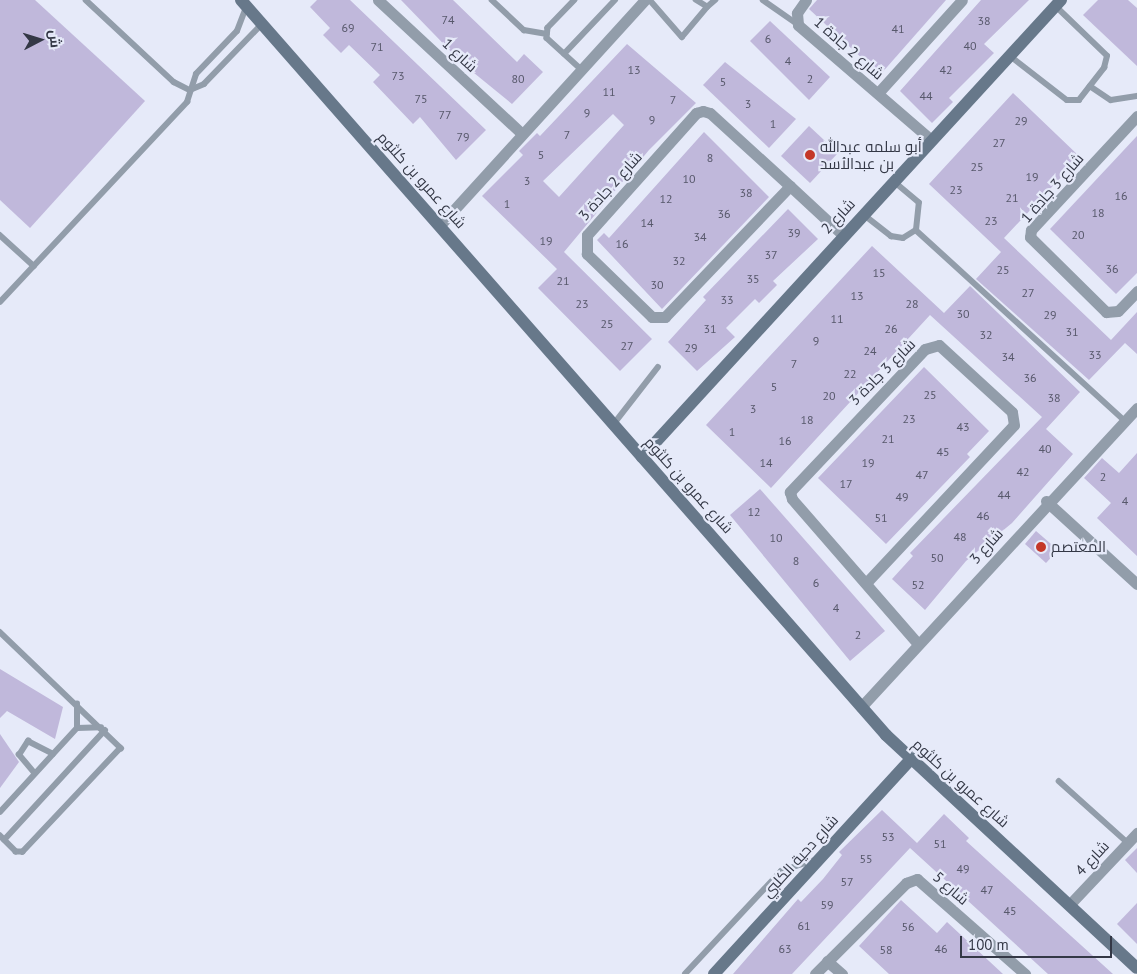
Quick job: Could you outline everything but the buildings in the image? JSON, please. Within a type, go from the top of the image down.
[{"type":"street","name":"شارع 1","points":[[378,0],[522,133]]},
{"type":"street","points":[[441,224],[645,0]]},
{"type":"street","name":"شارع 2 جادة 1","points":[[806,0],[797,13],[798,25],[930,139]]},
{"type":"street","name":"شارع 2 جادة 1","points":[[878,93],[962,0]]},
{"type":"street","name":"شارع عمرو بن كلثوم","points":[[244,3],[441,224],[613,425],[861,707],[910,760],[1070,904],[1137,968]]},
{"type":"street","name":"شارع 2","points":[[642,457],[930,139],[1058,3]]},
{"type":"street","name":"شارع 2 جادة 3","points":[[790,186],[665,316],[652,317],[587,254],[587,235],[700,111],[710,112],[843,235]]},
{"type":"street","name":"شارع 3 جادة 1","points":[[1137,116],[1030,233],[1031,242],[1104,311],[1115,312],[1137,291]]},
{"type":"street","name":"شارع 3 جادة 3","points":[[866,583],[1014,425],[1012,412],[939,345],[925,349],[790,488],[792,499],[918,644]]},
{"type":"street","name":"شارع 3","points":[[861,707],[1046,501],[1136,410]]},
{"type":"street","points":[[1046,501],[1137,584]]},
{"type":"street","name":"شارع دحية الكلبي","points":[[714,974],[910,760]]},
{"type":"street","name":"شارع 4","points":[[1070,904],[1137,833]]},
{"type":"street","name":"شارع 5","points":[[816,974],[906,883],[917,880],[1024,974]]},
{"type":"street","points":[[827,961],[842,974]]},
{"type":"lane","points":[[86,0],[190,90]]},
{"type":"lane","points":[[492,0],[528,32],[547,34],[564,54],[581,69]]},
{"type":"lane","points":[[547,34],[575,0]]},
{"type":"lane","points":[[564,54],[615,0]]},
{"type":"lane","points":[[650,0],[682,36],[715,0]]},
{"type":"lane","points":[[696,0],[707,7]]},
{"type":"lane","points":[[764,0],[798,25]]},
{"type":"lane","points":[[0,302],[187,102],[196,74],[236,31],[244,3]]},
{"type":"lane","points":[[1010,55],[1070,102],[1078,100],[1104,68],[1107,56],[1058,3]]},
{"type":"lane","points":[[190,90],[204,84],[262,24]]},
{"type":"lane","points":[[1090,86],[1112,100],[1137,96]]},
{"type":"lane","points":[[893,180],[918,203],[916,230]]},
{"type":"lane","points":[[863,213],[890,236],[903,238],[916,230]]},
{"type":"lane","points":[[916,230],[1125,421]]},
{"type":"lane","points":[[0,235],[34,266]]},
{"type":"lane","points":[[613,425],[658,367]]},
{"type":"lane","points":[[0,632],[103,728],[121,746],[120,753],[23,852],[16,852],[2,838],[103,728]]},
{"type":"lane","points":[[0,812],[77,728],[76,703]]},
{"type":"lane","points":[[77,728],[103,728]]},
{"type":"lane","points":[[35,774],[18,755],[28,740],[53,754]]},
{"type":"lane","points":[[1059,781],[1128,843]]},
{"type":"lane","points":[[685,974],[781,871],[820,858]]},
{"type":"place","name":"أبو سلمه عبدالله بن عبدالأسد","points":[[810,155]]},
{"type":"place","name":"المعتصم","points":[[1041,547]]}]
